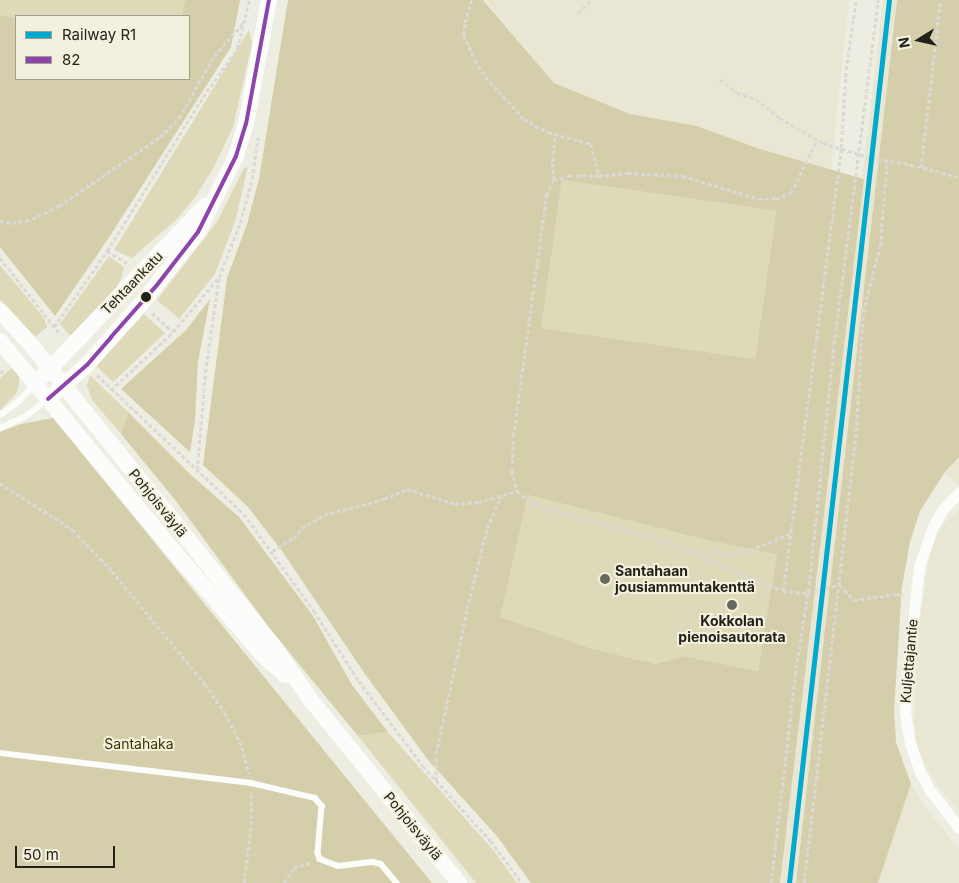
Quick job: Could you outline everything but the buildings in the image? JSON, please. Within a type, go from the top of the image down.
[{"type":"main road","name":"Tehtaankatu","points":[[48,400],[87,364],[141,304],[198,232],[236,156],[246,124],[269,0]]},
{"type":"main road","name":"Tehtaankatu","points":[[35,384],[214,197]]},
{"type":"main road","name":"Pohjoisväylä","points":[[0,311],[64,385],[275,648],[310,699],[459,883]]},
{"type":"main road","name":"Pohjoisväylä","points":[[0,341],[264,655],[310,699]]},
{"type":"street","name":"Kuljettajantie","points":[[959,492],[943,509],[933,526],[920,567],[915,598],[906,702],[910,743],[929,789],[959,828]]},
{"type":"lane","points":[[0,414],[19,401],[35,384]]},
{"type":"lane","points":[[0,428],[25,417],[48,400]]},
{"type":"lane","points":[[0,753],[251,783],[315,798],[322,806],[318,853],[320,859],[338,866],[373,862],[381,864],[396,883]]},
{"type":"path","points":[[54,327],[107,251],[204,97],[237,49],[246,20],[249,0]]},
{"type":"path","points":[[472,0],[464,35],[475,60],[486,77],[524,119],[555,134],[591,144],[599,176]]},
{"type":"path","points":[[578,13],[591,0]]},
{"type":"path","points":[[783,591],[841,148],[846,70],[856,0]]},
{"type":"path","points":[[771,883],[795,675],[807,593],[834,344],[878,0]]},
{"type":"path","points":[[922,168],[940,0]]},
{"type":"path","points":[[0,220],[12,223],[32,219],[59,206],[160,136],[179,118],[214,56],[246,20]]},
{"type":"path","points":[[720,79],[737,93],[756,99],[780,118],[816,140],[858,154],[959,177]]},
{"type":"path","points":[[555,134],[552,168],[554,180],[547,194],[514,434],[512,471],[517,491],[536,506],[655,538],[783,591],[807,593],[840,585]]},
{"type":"path","points":[[196,470],[206,366],[219,277],[240,223],[252,179],[259,136]]},
{"type":"path","points":[[554,180],[570,176],[628,173],[683,176],[759,199],[776,199],[791,193],[816,140]]},
{"type":"path","points":[[804,883],[840,585],[856,431],[863,312],[880,246],[887,160]]},
{"type":"path","points":[[107,251],[142,272]]},
{"type":"path","points":[[111,390],[173,332],[219,277]]},
{"type":"path","points":[[141,304],[173,332]]},
{"type":"path","points":[[0,373],[5,369]]},
{"type":"path","points":[[210,481],[244,514],[272,551],[359,681],[436,781],[491,841],[522,883]]},
{"type":"path","points":[[0,483],[73,530],[112,571],[205,684],[225,713],[242,747],[251,783],[251,825],[244,883]]},
{"type":"path","points":[[272,551],[294,538],[302,528],[324,514],[384,499],[407,489],[455,504],[478,502],[517,491]]},
{"type":"path","points":[[436,781],[436,754],[467,609],[488,528],[501,496]]},
{"type":"path","points":[[682,550],[738,555],[790,534]]},
{"type":"path","points":[[840,585],[854,600],[897,594],[915,598]]},
{"type":"path","points":[[284,883],[294,868],[320,859]]},
{"type":"shaded area","points":[[0,0],[185,0],[182,15],[15,15],[15,18],[0,15]]},
{"type":"shaded area","points":[[485,0],[849,0],[831,169],[757,148],[697,126],[630,114],[554,83]]},
{"type":"shaded area","points":[[883,0],[897,0],[860,338],[796,883],[780,883]]},
{"type":"shaded area","points":[[249,30],[252,44],[233,127],[215,165],[196,196],[178,218],[132,258],[114,250]]},
{"type":"shaded area","points":[[248,167],[235,222],[215,274],[179,319],[157,300],[217,222],[244,168]]},
{"type":"shaded area","points":[[562,180],[776,211],[755,359],[540,328]]},
{"type":"shaded area","points":[[109,256],[124,267],[121,279],[110,299],[72,338],[60,324]]},
{"type":"shaded area","points":[[0,265],[44,318],[47,327],[35,337],[0,299]]},
{"type":"shaded area","points":[[144,314],[165,333],[113,382],[95,365]]},
{"type":"shaded area","points":[[13,367],[19,376],[19,385],[16,394],[0,410],[0,378]]},
{"type":"shaded area","points":[[90,375],[128,412],[121,434],[92,400],[87,386]]},
{"type":"shaded area","points":[[959,457],[959,486],[945,472]]},
{"type":"shaded area","name":"Santahaan jousiammuntakenttä","points":[[528,495],[710,541],[778,554],[758,671],[684,656],[656,664],[590,648],[499,617]]},
{"type":"shaded area","points":[[959,510],[959,811],[937,784],[924,763],[916,743],[914,721],[918,638],[932,544],[944,523]]},
{"type":"shaded area","points":[[388,732],[494,851],[517,883],[476,883],[358,736]]},
{"type":"shaded area","points":[[911,784],[922,803],[959,849],[959,883],[878,883]]},
{"type":"green space","points":[[185,0],[240,0],[231,47],[108,239],[55,316],[0,247],[0,15],[15,18],[15,80],[190,80],[190,15],[182,15]]},
{"type":"green space","points":[[288,0],[483,0],[554,83],[630,114],[697,126],[757,148],[864,179],[780,883],[531,883],[496,835],[428,760],[365,674],[282,551],[248,507],[203,465],[227,278],[247,224],[259,179]],"holes":[[[562,180],[776,211],[755,359],[541,328]],[[528,495],[710,541],[777,554],[758,671],[684,656],[656,664],[590,648],[500,617]]]},
{"type":"green space","points":[[897,0],[959,0],[959,457],[945,472],[920,511],[910,542],[902,587],[894,711],[896,742],[911,784],[878,883],[796,883]]},
{"type":"green space","points":[[210,299],[198,362],[195,420],[190,452],[121,389],[186,330]]},
{"type":"green space","points":[[128,412],[190,474],[239,517],[313,616],[352,685],[388,732],[358,736],[271,630],[176,501],[121,434]]},
{"type":"green space","name":"Santahaka","points":[[53,418],[432,883],[0,883],[0,432],[21,424]]},
{"type":"rail line","name":"R1","points":[[789,883],[889,0]]},
{"type":"transit line","name":"82","points":[[48,399],[87,365],[157,285],[198,232],[236,156],[246,124],[269,0]]},
{"type":"place","name":"Santahaan jousiammuntakenttä","points":[[605,579]]},
{"type":"place","name":"Kokkolan pienoisautorata","points":[[732,605]]}]
